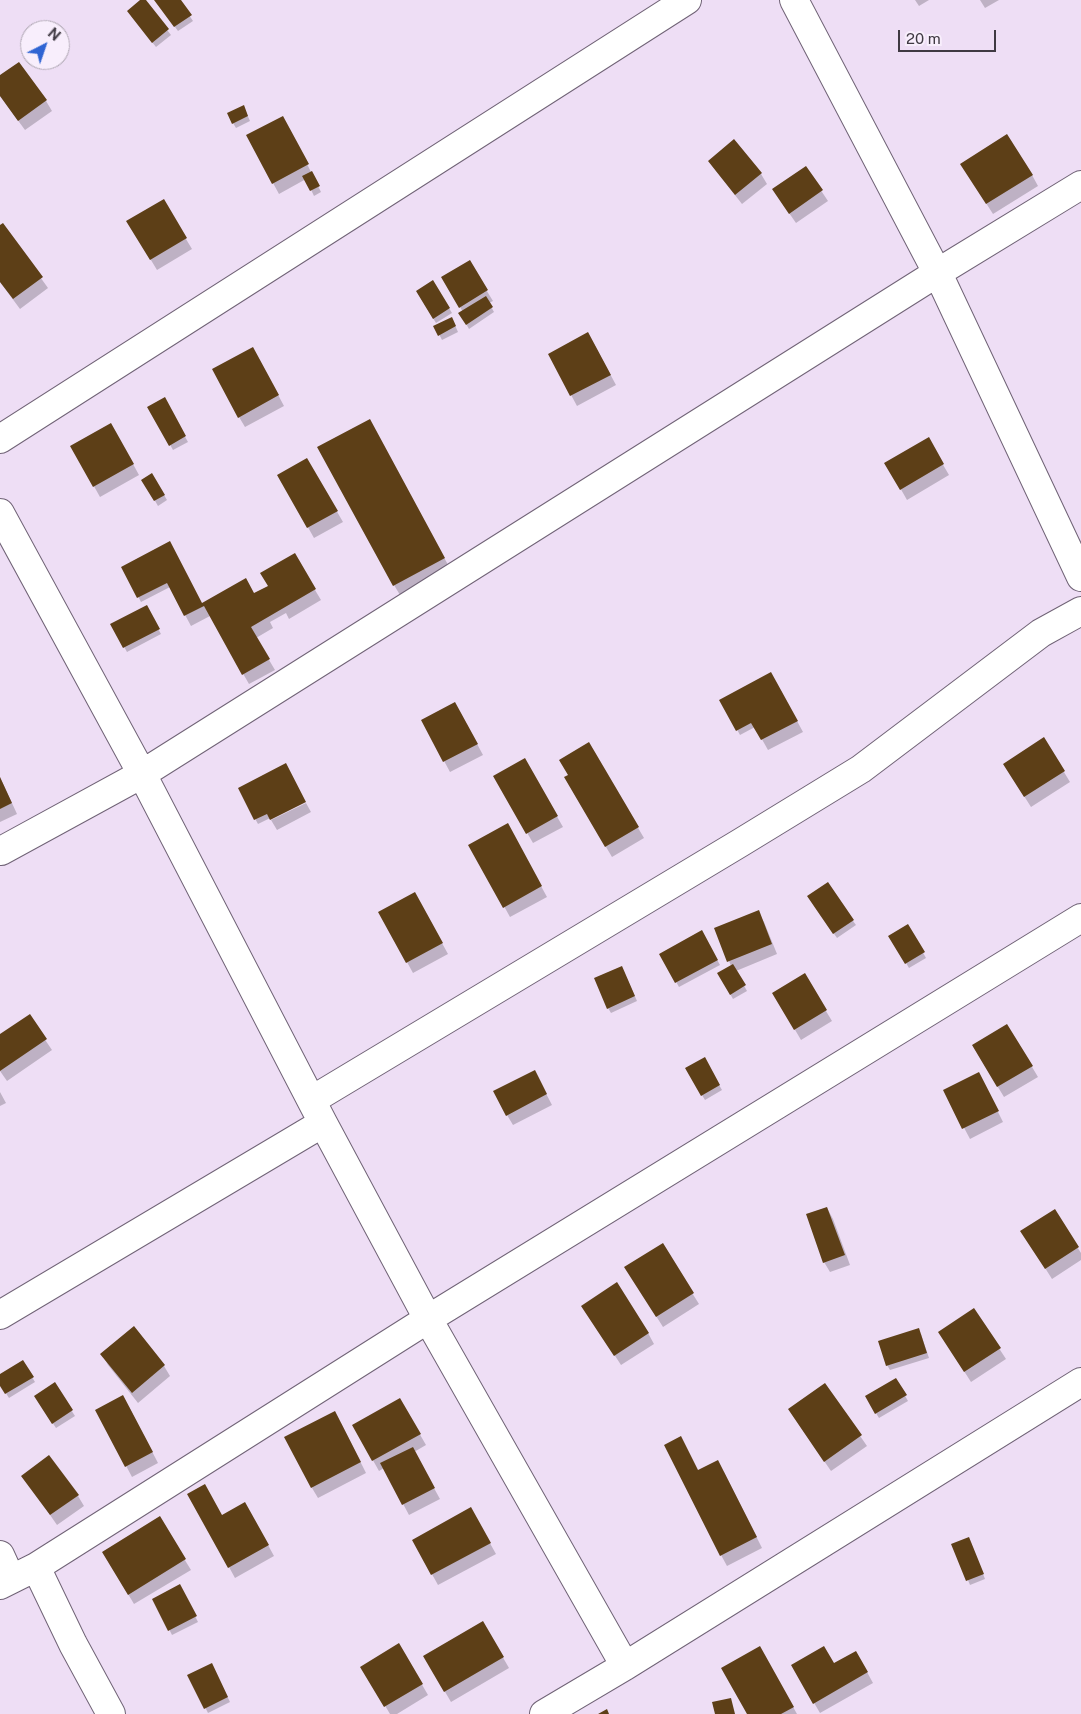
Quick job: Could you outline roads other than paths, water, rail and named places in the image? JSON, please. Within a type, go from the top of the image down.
[{"type":"street","points":[[0,439],[686,0]]},
{"type":"street","points":[[794,0],[937,273],[1081,577]]},
{"type":"street","points":[[1,851],[142,774],[937,273],[1081,185]]},
{"type":"street","points":[[0,513],[142,774],[428,1319],[626,1666]]},
{"type":"street","points":[[0,1314],[740,843],[861,769],[1040,633],[1081,611]]},
{"type":"street","points":[[0,1554],[6,1582],[36,1567],[428,1319],[1081,918]]},
{"type":"street","points":[[544,1714],[626,1666],[1081,1382]]},
{"type":"street","points":[[36,1567],[73,1644],[111,1714]]}]
